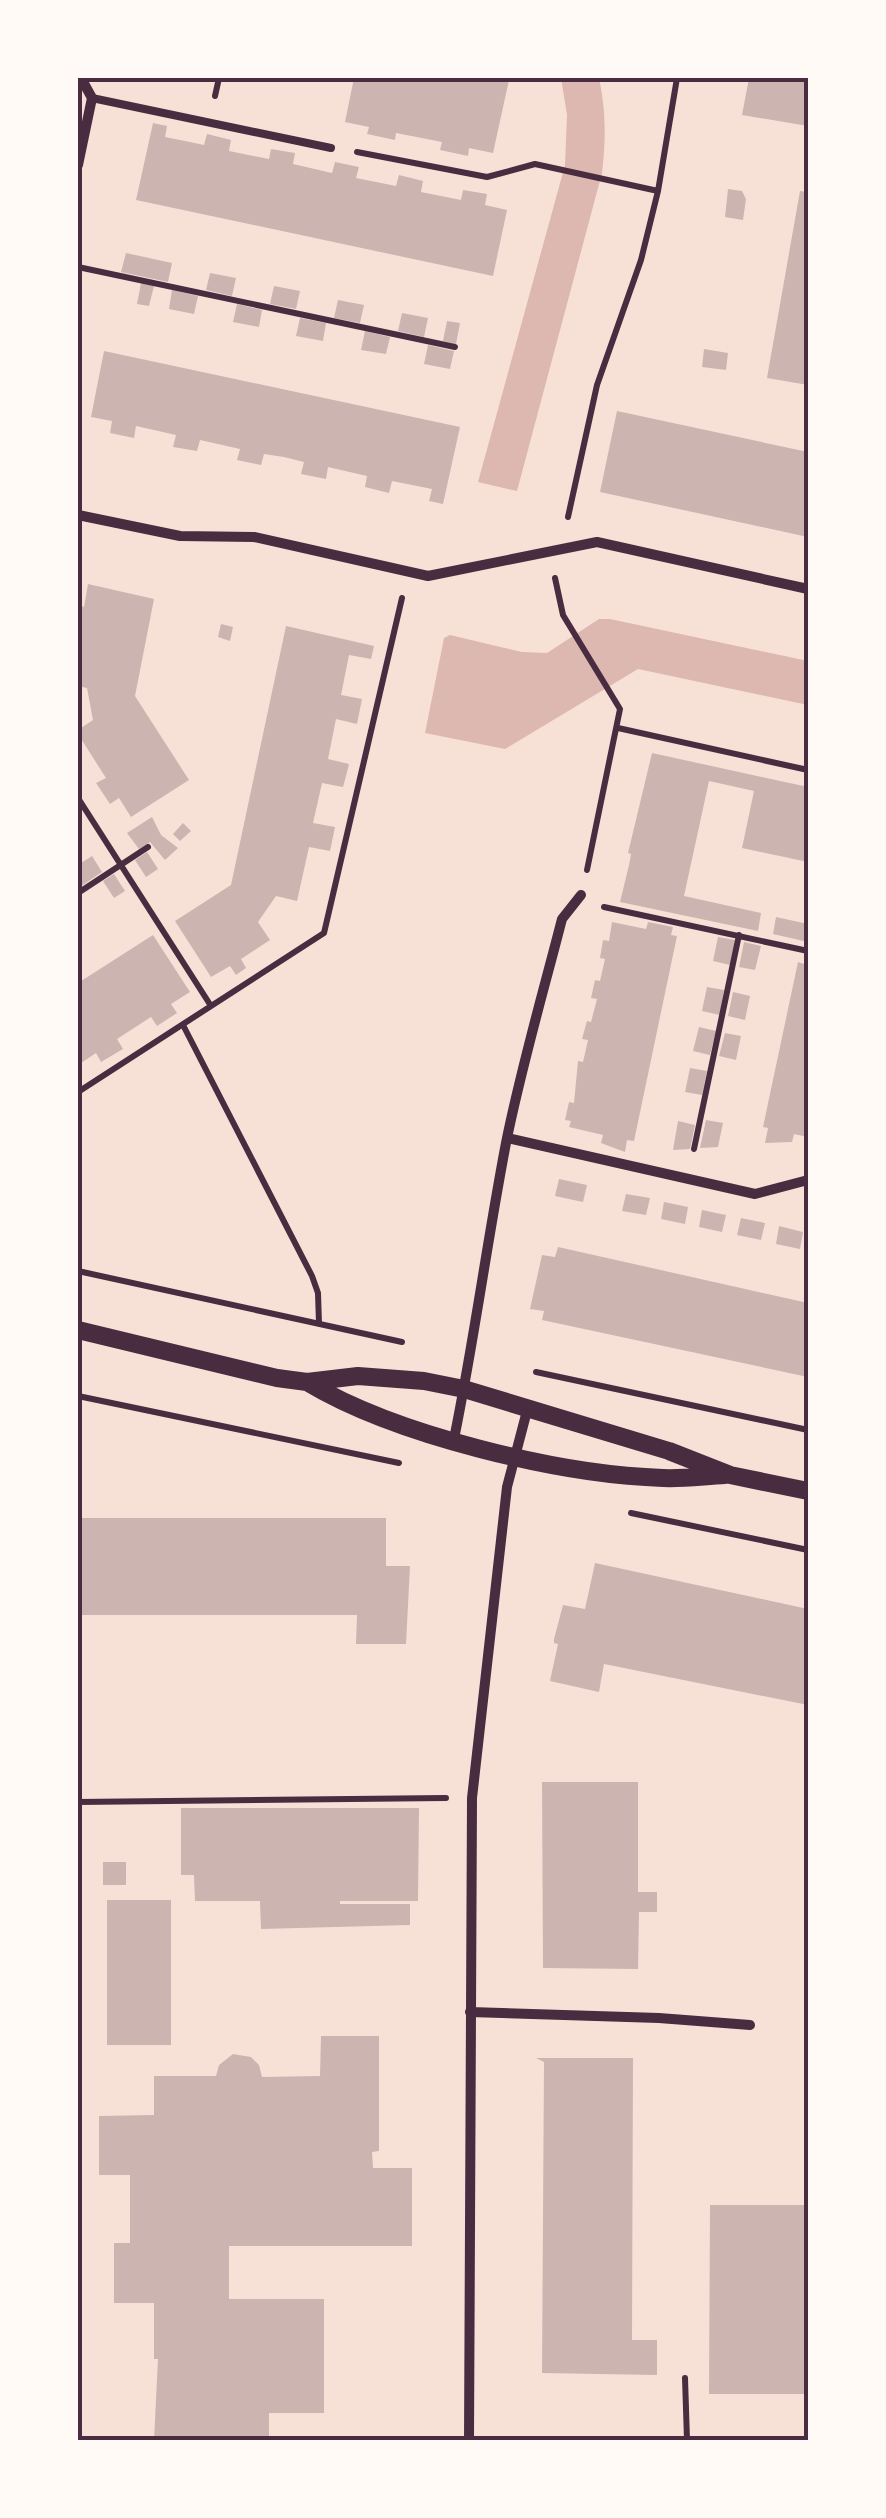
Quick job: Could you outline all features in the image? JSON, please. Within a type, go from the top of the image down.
[{"type":"street","points":[[78,165],[92,98],[81,78]]},
{"type":"street","points":[[78,514],[180,536],[254,537],[428,576],[597,542],[808,589]]},
{"type":"street","points":[[454,1440],[507,1138],[562,919],[581,896]]},
{"type":"street","points":[[507,1138],[755,1194],[808,1180]]},
{"type":"street","points":[[78,1330],[277,1378],[307,1382],[358,1376],[424,1380],[528,1406],[730,1475],[808,1491]]},
{"type":"street","points":[[307,1382],[343,1404],[376,1417],[513,1455],[620,1475],[730,1475]]},
{"type":"street","points":[[469,2440],[472,1798],[513,1455],[528,1406]]},
{"type":"street","points":[[470,2012],[750,2025]]},
{"type":"lane","points":[[92,98],[332,148]]},
{"type":"path","points":[[561,549],[598,386],[641,260],[658,191],[677,78]]},
{"type":"path","points":[[332,148],[487,177],[539,166],[658,191]]},
{"type":"path","points":[[78,267],[455,347]]},
{"type":"path","points":[[78,1092],[324,933],[408,572]]},
{"type":"path","points":[[563,615],[618,704],[618,728],[581,896],[606,908],[808,951]]},
{"type":"path","points":[[618,728],[808,770]]},
{"type":"path","points":[[78,798],[212,1006]]},
{"type":"path","points":[[78,894],[148,847]]},
{"type":"path","points":[[688,1178],[739,936]]},
{"type":"path","points":[[183,1024],[312,1276],[318,1293],[318,1324]]},
{"type":"path","points":[[78,1271],[471,1358]]},
{"type":"path","points":[[536,1372],[808,1430]]},
{"type":"path","points":[[78,1802],[472,1798]]},
{"type":"path","points":[[686,2378],[687,2440]]},
{"type":"shaded area","points":[[561,78],[599,78],[605,125],[602,173],[517,491],[478,482],[565,165],[567,115]]},
{"type":"shaded area","points":[[599,619],[808,661],[808,705],[638,669],[505,749],[425,733],[444,638],[450,635],[522,652],[547,653]]},
{"type":"building","points":[[354,78],[509,80],[493,153],[469,148],[468,156],[440,150],[442,142],[396,133],[395,140],[367,134],[369,127],[345,122]]},
{"type":"building","points":[[749,78],[808,78],[808,126],[742,115]]},
{"type":"building","points":[[153,123],[167,126],[165,137],[204,145],[207,134],[231,140],[229,151],[269,159],[271,149],[295,153],[293,164],[332,173],[335,162],[359,167],[356,178],[396,186],[399,175],[423,181],[421,192],[461,200],[463,190],[487,194],[485,205],[507,210],[493,276],[136,200]]},
{"type":"building","points":[[728,189],[742,191],[746,199],[743,220],[725,217]]},
{"type":"building","points":[[800,191],[808,192],[808,385],[767,378]]},
{"type":"building","points":[[126,253],[172,263],[168,282],[121,272]]},
{"type":"building","points":[[210,273],[236,278],[232,296],[206,290]]},
{"type":"building","points":[[141,283],[154,286],[149,306],[137,304]]},
{"type":"building","points":[[274,286],[300,291],[296,309],[270,304]]},
{"type":"building","points":[[172,290],[198,296],[194,314],[169,309]]},
{"type":"building","points":[[338,300],[364,305],[360,323],[334,318]]},
{"type":"building","points":[[237,304],[262,310],[259,327],[233,322]]},
{"type":"building","points":[[402,313],[428,318],[424,337],[398,331]]},
{"type":"building","points":[[300,318],[326,323],[323,341],[296,336]]},
{"type":"building","points":[[447,321],[460,323],[456,344],[443,341]]},
{"type":"building","points":[[365,331],[390,337],[386,354],[361,350]]},
{"type":"building","points":[[428,345],[454,351],[450,369],[424,364]]},
{"type":"building","points":[[704,349],[728,353],[726,370],[702,367]]},
{"type":"building","points":[[104,351],[460,427],[443,504],[429,501],[432,489],[392,481],[389,493],[365,487],[367,476],[328,467],[326,479],[301,474],[304,462],[284,457],[264,454],[261,465],[237,460],[240,449],[200,440],[197,451],[173,447],[176,435],[136,426],[134,438],[110,433],[112,421],[91,417]]},
{"type":"building","points":[[617,411],[808,452],[808,537],[600,492]]},
{"type":"building","points":[[88,584],[154,599],[135,696],[189,780],[131,817],[119,798],[110,804],[96,783],[106,778],[78,734],[93,720],[87,688],[78,686],[78,605],[84,607]]},
{"type":"building","points":[[221,624],[233,627],[230,641],[218,637]]},
{"type":"building","points":[[286,626],[374,646],[371,659],[349,655],[341,695],[362,699],[357,724],[336,719],[328,759],[349,764],[343,787],[322,783],[313,823],[335,827],[330,851],[309,847],[297,901],[276,896],[258,922],[270,940],[241,959],[246,968],[236,975],[230,966],[211,977],[175,921],[231,885]]},
{"type":"building","points":[[652,753],[808,787],[808,862],[742,848],[754,791],[709,781],[684,896],[761,913],[758,931],[620,902]]},
{"type":"building","points":[[152,817],[161,835],[178,848],[165,860],[150,842],[139,849],[127,833]]},
{"type":"building","points":[[183,823],[191,831],[180,841],[173,834]]},
{"type":"building","points":[[147,852],[158,869],[146,877],[135,860]]},
{"type":"building","points":[[92,856],[102,872],[80,887],[78,865]]},
{"type":"building","points":[[114,874],[125,891],[114,898],[103,881]]},
{"type":"building","points":[[776,917],[808,924],[808,942],[773,934]]},
{"type":"building","points":[[612,922],[646,929],[648,922],[673,927],[671,935],[677,936],[634,1141],[627,1140],[625,1152],[601,1143],[603,1135],[569,1127],[571,1121],[565,1120],[569,1102],[574,1103],[578,1061],[583,1062],[588,1040],[582,1039],[597,999],[591,998],[595,980],[600,981],[605,959],[600,958],[603,940],[609,941]]},
{"type":"building","points":[[153,935],[190,992],[171,1004],[177,1013],[157,1026],[151,1017],[117,1039],[123,1049],[101,1062],[96,1053],[78,1065],[78,983]]},
{"type":"building","points":[[718,937],[735,940],[730,965],[713,961]]},
{"type":"building","points":[[744,942],[761,946],[755,970],[739,967]]},
{"type":"building","points":[[807,952],[808,1137],[794,1134],[792,1142],[765,1143],[768,1128],[763,1127],[798,962],[804,964]]},
{"type":"building","points":[[707,987],[724,990],[720,1015],[702,1011]]},
{"type":"building","points":[[733,992],[750,996],[745,1020],[728,1016]]},
{"type":"building","points":[[699,1027],[716,1031],[710,1055],[693,1051]]},
{"type":"building","points":[[725,1033],[741,1036],[736,1060],[719,1056]]},
{"type":"building","points":[[690,1068],[707,1071],[702,1095],[685,1092]]},
{"type":"building","points":[[706,1120],[723,1123],[718,1147],[700,1148]]},
{"type":"building","points":[[678,1121],[695,1125],[690,1149],[673,1150]]},
{"type":"building","points":[[559,1179],[587,1185],[583,1202],[555,1196]]},
{"type":"building","points":[[626,1194],[650,1198],[646,1215],[622,1211]]},
{"type":"building","points":[[664,1202],[688,1207],[685,1224],[661,1219]]},
{"type":"building","points":[[702,1210],[726,1215],[722,1232],[699,1227]]},
{"type":"building","points":[[741,1218],[765,1223],[761,1240],[737,1235]]},
{"type":"building","points":[[779,1226],[803,1232],[800,1249],[776,1244]]},
{"type":"building","points":[[558,1247],[808,1303],[808,1377],[542,1320],[544,1311],[530,1309],[542,1255],[555,1257]]},
{"type":"building","points":[[78,1518],[386,1518],[386,1566],[410,1566],[406,1644],[356,1644],[357,1615],[78,1615]]},
{"type":"building","points":[[595,1563],[808,1609],[808,1705],[604,1664],[599,1692],[550,1681],[558,1644],[554,1639],[563,1605],[585,1609]]},
{"type":"building","points":[[542,1782],[638,1782],[638,1892],[657,1892],[657,1912],[639,1912],[638,1969],[543,1968]]},
{"type":"building","points":[[181,1808],[419,1808],[418,1901],[340,1901],[410,1904],[410,1925],[261,1929],[260,1901],[195,1901],[194,1875],[181,1875]]},
{"type":"building","points":[[103,1862],[126,1862],[126,1885],[103,1885]]},
{"type":"building","points":[[107,1900],[171,1900],[171,2045],[107,2045]]},
{"type":"building","points":[[321,2036],[379,2036],[379,2151],[372,2152],[373,2168],[412,2168],[412,2246],[229,2246],[229,2299],[324,2299],[324,2413],[269,2413],[269,2440],[154,2440],[158,2359],[154,2359],[154,2303],[114,2303],[114,2243],[130,2243],[130,2175],[99,2175],[99,2116],[154,2115],[154,2076],[216,2076],[219,2065],[233,2054],[251,2057],[259,2065],[262,2077],[320,2076]]},
{"type":"building","points":[[536,2058],[633,2058],[632,2340],[657,2340],[657,2375],[542,2373],[544,2062]]},
{"type":"building","points":[[710,2205],[808,2205],[808,2394],[709,2394]]}]
